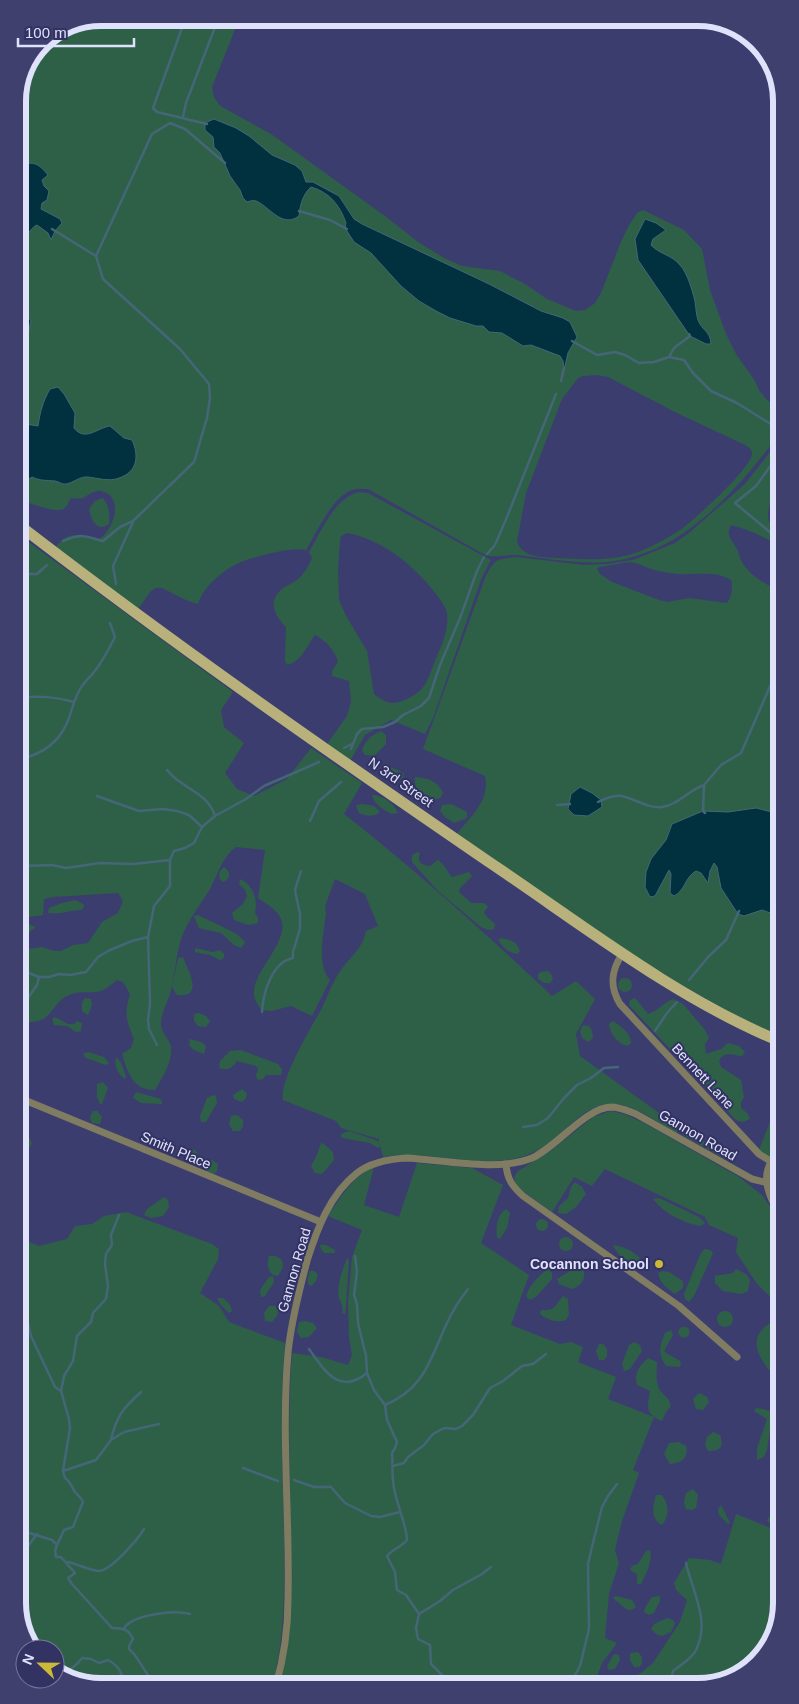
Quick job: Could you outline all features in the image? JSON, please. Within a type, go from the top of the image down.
[{"type":"main road","name":"N 3rd Street","points":[[26,530],[159,630],[265,706],[623,953],[693,999],[773,1039]]},
{"type":"street","name":"Bennett Lane","points":[[623,953],[614,972],[612,985],[620,1004],[745,1140],[759,1154],[771,1162]]},
{"type":"street","name":"Smith Place","points":[[26,1101],[321,1222]]},
{"type":"street","name":"Gannon Road","points":[[278,1678],[284,1648],[288,1599],[286,1409],[288,1353],[292,1322],[303,1276],[321,1222],[349,1180],[365,1168],[381,1161],[406,1158],[474,1164],[506,1164],[531,1158],[544,1151],[592,1114],[602,1109],[618,1107],[636,1114],[745,1176],[773,1185]]},
{"type":"street","points":[[771,1162],[766,1175],[773,1204]]},
{"type":"street","points":[[506,1164],[506,1172],[511,1186],[679,1306],[737,1357]]},
{"type":"green space","points":[[101,26],[236,26],[212,87],[215,98],[222,107],[271,134],[418,242],[444,258],[462,266],[500,271],[525,284],[547,299],[576,311],[585,310],[595,303],[601,293],[628,227],[637,213],[643,210],[684,230],[702,249],[710,290],[726,334],[736,354],[759,390],[773,405],[773,442],[722,502],[702,520],[657,548],[632,557],[606,562],[570,561],[517,555],[485,555],[368,489],[356,489],[345,494],[332,507],[306,550],[278,552],[236,564],[223,572],[210,584],[198,604],[162,588],[156,588],[151,591],[138,609],[56,547],[61,541],[71,536],[81,535],[99,539],[104,535],[115,514],[113,499],[108,494],[98,491],[83,498],[71,498],[66,507],[61,510],[26,502],[26,96],[32,72],[48,48],[72,32],[86,28]],"holes":[[[597,375],[608,377],[677,413],[745,445],[752,452],[750,460],[733,481],[697,516],[664,540],[646,549],[615,558],[575,559],[544,557],[527,553],[519,546],[517,541],[526,493],[562,399],[578,378]]]},
{"type":"green space","points":[[773,448],[773,500],[769,506],[768,515],[769,522],[773,526],[773,543],[755,533],[731,525],[729,532],[730,538],[746,568],[758,579],[773,588],[773,1033],[737,1016],[654,968],[457,834],[474,814],[482,800],[486,785],[485,776],[423,749],[485,578],[496,561],[516,557],[584,565],[607,564],[633,560],[675,543],[745,484]],"holes":[[[629,562],[671,573],[721,576],[731,580],[731,595],[727,603],[689,598],[667,602],[612,582],[600,574],[597,569],[599,567]]]},
{"type":"green space","points":[[359,492],[368,493],[491,560],[482,577],[433,718],[425,734],[391,720],[365,735],[350,761],[327,744],[347,716],[351,702],[349,681],[332,676],[332,671],[338,662],[335,653],[315,635],[300,657],[287,665],[285,661],[286,627],[276,614],[274,604],[277,594],[297,580],[305,571],[312,558],[309,552],[329,517],[335,508],[350,495]],"holes":[[[347,533],[373,541],[408,564],[428,584],[446,611],[447,625],[441,648],[424,687],[406,700],[395,703],[387,702],[374,694],[367,651],[346,616],[339,600],[338,571],[341,536]]]},
{"type":"green space","points":[[103,498],[108,507],[109,524],[101,527],[93,521],[89,509],[95,501]]},
{"type":"green space","points":[[30,543],[233,692],[221,710],[224,727],[244,743],[225,773],[237,789],[254,796],[287,779],[311,748],[362,783],[344,814],[450,903],[552,996],[576,981],[595,999],[576,1034],[580,1056],[677,1126],[677,1134],[631,1108],[623,1105],[605,1104],[586,1112],[545,1146],[516,1158],[475,1161],[414,1155],[383,1157],[380,1146],[378,1148],[370,1143],[342,1138],[341,1134],[349,1131],[379,1143],[379,1139],[341,1128],[336,1121],[283,1100],[283,1091],[291,1067],[336,979],[359,947],[366,931],[378,926],[365,894],[335,879],[325,906],[322,948],[323,966],[330,980],[312,1016],[291,1006],[271,1011],[261,1010],[254,997],[256,983],[259,974],[281,937],[282,928],[281,919],[277,913],[258,898],[265,850],[236,847],[231,851],[210,889],[192,916],[180,941],[170,994],[161,1019],[162,1029],[171,1047],[170,1058],[155,1090],[141,1087],[132,1079],[122,1054],[131,1048],[134,1039],[127,1017],[130,994],[123,982],[117,980],[107,988],[99,991],[69,995],[58,1003],[48,1016],[26,1024],[26,949],[42,947],[61,951],[73,945],[88,943],[102,922],[118,913],[123,901],[118,893],[53,897],[44,899],[43,915],[26,917],[26,548]]},
{"type":"green space","points":[[381,731],[386,735],[386,744],[374,756],[365,755],[362,750],[365,744],[371,737]]},
{"type":"green space","points":[[390,767],[404,774],[403,778],[399,780],[392,777],[388,772]]},
{"type":"green space","points":[[415,777],[428,779],[435,783],[443,793],[440,798],[434,800],[420,792],[416,786]]},
{"type":"green space","points":[[372,795],[380,796],[387,800],[398,813],[392,814],[383,809],[375,802]]},
{"type":"green space","points":[[451,804],[467,812],[467,818],[454,823],[445,817],[440,811],[442,805]]},
{"type":"green space","points":[[356,805],[374,806],[379,813],[369,816],[359,813]]},
{"type":"green space","points":[[420,853],[419,861],[422,864],[430,866],[438,860],[452,877],[469,872],[472,876],[460,888],[459,892],[471,903],[484,903],[488,907],[484,912],[495,924],[494,929],[488,930],[481,927],[438,891],[412,862],[412,855]]},
{"type":"green space","points":[[224,867],[228,871],[229,876],[227,880],[222,882],[219,877],[220,871]]},
{"type":"green space","points":[[240,879],[254,893],[255,913],[258,917],[258,923],[248,925],[234,920],[232,913],[243,904],[247,896],[245,890],[239,884]]},
{"type":"green space","points":[[75,900],[83,904],[84,907],[81,910],[48,913],[49,908]]},
{"type":"green space","points":[[198,915],[237,934],[245,942],[241,948],[234,945],[221,933],[199,928],[194,916]]},
{"type":"green space","points":[[26,923],[35,928],[26,934]]},
{"type":"green space","points":[[501,938],[513,941],[520,951],[517,954],[506,949],[498,940]]},
{"type":"green space","points":[[195,948],[213,952],[220,950],[224,954],[224,958],[220,960],[210,955],[195,952]]},
{"type":"green space","points":[[183,957],[191,976],[193,988],[186,995],[177,995],[172,987],[178,958]]},
{"type":"green space","points":[[548,971],[553,979],[550,983],[544,983],[538,979],[538,974]]},
{"type":"green space","points":[[622,978],[628,978],[632,985],[628,992],[622,992],[618,988],[618,982]]},
{"type":"green space","points":[[85,998],[91,999],[92,1005],[88,1015],[82,1011],[82,1003]]},
{"type":"green space","points":[[635,998],[648,1014],[673,999],[683,1004],[705,1030],[709,1038],[705,1044],[706,1054],[721,1049],[728,1043],[739,1046],[745,1052],[742,1056],[726,1055],[719,1061],[721,1067],[741,1080],[744,1097],[741,1102],[741,1108],[748,1114],[750,1119],[742,1122],[735,1119],[629,1005],[630,1000]]},
{"type":"green space","points":[[199,1013],[206,1016],[210,1021],[206,1027],[198,1026],[194,1021],[194,1014]]},
{"type":"green space","points":[[55,1017],[68,1024],[74,1024],[77,1021],[82,1023],[81,1031],[76,1032],[67,1026],[54,1025],[52,1019]]},
{"type":"green space","points":[[613,1021],[629,1036],[631,1043],[627,1046],[620,1043],[612,1035],[609,1024]]},
{"type":"green space","points":[[583,1025],[589,1026],[592,1031],[593,1038],[588,1042],[582,1038],[580,1031]]},
{"type":"green space","points":[[190,1039],[201,1042],[206,1046],[204,1054],[194,1050],[189,1045]]},
{"type":"green space","points":[[241,1050],[278,1064],[282,1069],[281,1075],[266,1075],[263,1079],[258,1080],[256,1076],[258,1069],[256,1066],[237,1061],[230,1068],[219,1068],[220,1061],[230,1051]]},
{"type":"green space","points":[[88,1052],[104,1057],[109,1063],[106,1065],[86,1058],[83,1054]]},
{"type":"green space","points":[[116,1057],[121,1063],[126,1076],[125,1079],[117,1069]]},
{"type":"green space","points":[[103,1082],[108,1088],[102,1104],[100,1104],[97,1097],[97,1084]]},
{"type":"green space","points":[[242,1089],[247,1093],[246,1098],[242,1102],[234,1099],[233,1095]]},
{"type":"green space","points":[[136,1092],[161,1099],[162,1104],[141,1103],[133,1098]]},
{"type":"green space","points":[[213,1095],[216,1096],[217,1103],[206,1122],[201,1122],[200,1116],[207,1098]]},
{"type":"green space","points":[[93,1111],[97,1111],[102,1117],[100,1124],[92,1123],[90,1117]]},
{"type":"green space","points":[[611,1111],[624,1114],[644,1123],[739,1177],[762,1195],[773,1211],[773,1299],[757,1284],[736,1252],[738,1238],[709,1225],[705,1217],[605,1169],[592,1186],[574,1177],[552,1212],[517,1187],[514,1179],[518,1171],[552,1150],[593,1117]]},
{"type":"green space","points":[[773,1114],[773,1159],[759,1150]]},
{"type":"green space","points":[[237,1115],[243,1120],[243,1126],[240,1131],[233,1131],[229,1124],[231,1116]]},
{"type":"green space","points":[[686,1130],[724,1155],[725,1159],[683,1135],[680,1131]]},
{"type":"green space","points":[[26,1137],[30,1139],[32,1144],[26,1149]]},
{"type":"green space","points":[[321,1143],[333,1152],[334,1160],[322,1174],[315,1173],[311,1166]]},
{"type":"green space","points":[[192,1149],[198,1155],[192,1161],[186,1155]]},
{"type":"green space","points":[[203,1160],[212,1160],[218,1164],[217,1172],[213,1174],[207,1172],[202,1166]]},
{"type":"green space","points":[[417,1163],[472,1168],[503,1185],[481,1243],[529,1275],[511,1325],[560,1344],[571,1342],[583,1347],[578,1362],[616,1377],[608,1399],[654,1417],[633,1470],[639,1473],[622,1521],[615,1550],[619,1563],[609,1594],[605,1638],[617,1643],[602,1663],[596,1678],[281,1678],[289,1634],[291,1600],[289,1426],[292,1353],[321,1357],[348,1365],[352,1355],[349,1337],[348,1302],[352,1257],[362,1230],[328,1216],[354,1181],[374,1167],[364,1205],[399,1217]]},
{"type":"green space","points":[[575,1182],[582,1187],[586,1194],[576,1207],[566,1214],[558,1213],[559,1206],[568,1198],[571,1187]]},
{"type":"green space","points":[[164,1197],[168,1200],[169,1207],[163,1216],[151,1218],[144,1215],[147,1209]]},
{"type":"green space","points":[[659,1198],[699,1217],[705,1223],[701,1226],[675,1217],[653,1199]]},
{"type":"green space","points":[[506,1209],[510,1213],[507,1228],[500,1239],[497,1238],[497,1222],[500,1215]]},
{"type":"green space","points":[[126,1212],[212,1244],[219,1249],[218,1259],[200,1293],[219,1306],[229,1322],[285,1343],[282,1416],[283,1612],[280,1648],[274,1678],[96,1678],[77,1674],[65,1668],[65,1639],[36,1639],[32,1632],[26,1603],[26,1241],[39,1246],[67,1239],[75,1226],[92,1224],[104,1216]]},
{"type":"green space","points":[[540,1219],[544,1219],[548,1225],[544,1231],[540,1231],[536,1227],[536,1223]]},
{"type":"green space","points":[[563,1237],[569,1237],[573,1244],[569,1251],[563,1251],[559,1247],[559,1241]]},
{"type":"green space","points":[[320,1245],[326,1245],[335,1250],[335,1253],[324,1253]]},
{"type":"green space","points":[[613,1245],[634,1253],[642,1260],[648,1270],[642,1270],[627,1263]]},
{"type":"green space","points":[[704,1249],[710,1250],[713,1253],[694,1296],[689,1302],[685,1299],[684,1294]]},
{"type":"green space","points":[[269,1256],[276,1256],[282,1260],[283,1267],[278,1276],[273,1275],[269,1269]]},
{"type":"green space","points":[[347,1258],[349,1260],[345,1314],[342,1313],[338,1288]]},
{"type":"green space","points":[[582,1266],[584,1277],[579,1285],[572,1289],[559,1284],[557,1279]]},
{"type":"green space","points":[[548,1269],[552,1273],[552,1279],[536,1297],[530,1300],[526,1296],[529,1288]]},
{"type":"green space","points":[[736,1269],[746,1274],[750,1280],[748,1291],[742,1294],[723,1291],[715,1283],[715,1276],[733,1273]]},
{"type":"green space","points":[[310,1271],[318,1274],[316,1281],[311,1286],[308,1284]]},
{"type":"green space","points":[[663,1271],[669,1272],[683,1281],[683,1288],[675,1294],[666,1287],[660,1280],[658,1273]]},
{"type":"green space","points":[[273,1276],[274,1282],[265,1296],[261,1297],[260,1290],[269,1277]]},
{"type":"green space","points":[[563,1296],[568,1299],[569,1314],[566,1320],[553,1320],[540,1314],[541,1310],[552,1309]]},
{"type":"green space","points":[[217,1298],[223,1298],[230,1305],[232,1311],[229,1313]]},
{"type":"green space","points":[[269,1306],[275,1306],[278,1311],[277,1316],[272,1322],[265,1321],[264,1313]]},
{"type":"green space","points":[[725,1311],[731,1313],[733,1319],[731,1325],[725,1327],[719,1325],[717,1319],[719,1313]]},
{"type":"green space","points":[[299,1322],[313,1323],[317,1328],[309,1337],[301,1338],[297,1332]]},
{"type":"green space","points":[[770,1323],[773,1325],[771,1362],[773,1363],[773,1372],[762,1360],[757,1349],[757,1340],[765,1327]]},
{"type":"green space","points":[[684,1326],[690,1332],[684,1338],[678,1332]]},
{"type":"green space","points":[[671,1330],[673,1335],[664,1351],[681,1362],[680,1367],[666,1366],[661,1354],[665,1333]]},
{"type":"green space","points":[[634,1342],[640,1345],[642,1351],[630,1369],[624,1371],[622,1364],[629,1345]]},
{"type":"green space","points":[[599,1344],[603,1344],[607,1349],[607,1356],[604,1360],[599,1360],[596,1351]]},
{"type":"green space","points":[[648,1358],[657,1362],[657,1384],[669,1400],[671,1406],[662,1421],[652,1415],[648,1409],[650,1391],[637,1385],[636,1377],[638,1370]]},
{"type":"green space","points":[[699,1393],[707,1397],[709,1402],[703,1410],[696,1409],[693,1399]]},
{"type":"green space","points":[[756,1408],[773,1412],[767,1450],[764,1457],[757,1460],[757,1448],[767,1419],[754,1411]]},
{"type":"green space","points":[[713,1432],[720,1435],[722,1443],[719,1449],[708,1451],[705,1445],[707,1437]]},
{"type":"green space","points":[[679,1442],[686,1446],[685,1457],[681,1461],[670,1464],[664,1454],[669,1443]]},
{"type":"green space","points":[[693,1489],[698,1495],[696,1508],[692,1510],[686,1509],[684,1502],[686,1493]]},
{"type":"green space","points":[[656,1495],[662,1495],[667,1506],[666,1518],[662,1525],[654,1516],[653,1508]]},
{"type":"green space","points":[[721,1505],[730,1523],[728,1524],[719,1515],[718,1509]]},
{"type":"green space","points":[[736,1514],[773,1529],[772,1613],[769,1627],[760,1645],[744,1662],[735,1668],[713,1676],[698,1678],[635,1678],[653,1663],[680,1622],[687,1600],[676,1590],[674,1583],[689,1558],[710,1560],[721,1564]]},
{"type":"green space","points":[[771,1514],[773,1515],[773,1526],[772,1526],[767,1520]]},
{"type":"green space","points":[[650,1550],[651,1559],[647,1572],[641,1584],[637,1584],[637,1574],[630,1570],[632,1566],[638,1564],[646,1551]]},
{"type":"green space","points":[[616,1596],[632,1600],[636,1607],[631,1610],[626,1609],[613,1598]]},
{"type":"green space","points":[[660,1596],[660,1601],[654,1613],[649,1615],[644,1612],[652,1597]]},
{"type":"green space","points":[[667,1618],[673,1620],[675,1624],[671,1632],[662,1636],[656,1634],[651,1629],[654,1624]]},
{"type":"green space","points":[[638,1652],[642,1657],[642,1664],[639,1667],[634,1667],[630,1660],[630,1653]]},
{"type":"green space","points":[[614,1654],[619,1655],[620,1660],[615,1669],[609,1670],[607,1666]]},
{"type":"water","points":[[214,119],[236,128],[272,155],[295,165],[302,171],[306,182],[313,182],[339,196],[354,219],[362,224],[489,284],[541,311],[570,322],[577,337],[568,353],[564,370],[563,361],[560,356],[531,345],[523,346],[502,333],[489,332],[483,326],[476,326],[450,318],[419,301],[401,286],[371,253],[354,242],[345,228],[346,223],[341,210],[323,192],[311,187],[302,200],[299,216],[287,220],[256,201],[247,202],[230,176],[220,153],[214,147],[213,137],[205,130],[205,123]]},
{"type":"water","points":[[26,163],[39,166],[48,175],[42,180],[44,186],[49,191],[47,200],[42,203],[41,209],[60,219],[62,223],[55,231],[51,240],[48,233],[37,225],[26,236]]},
{"type":"water","points":[[645,219],[656,223],[666,230],[653,239],[651,245],[677,262],[683,269],[693,292],[698,320],[708,333],[711,344],[706,344],[690,336],[638,260],[635,239]]},
{"type":"water","points":[[26,317],[31,320],[26,341]]},
{"type":"water","points":[[58,387],[64,394],[75,413],[74,428],[78,432],[87,434],[110,426],[124,438],[132,440],[136,457],[130,472],[112,480],[85,477],[65,484],[32,477],[26,481],[26,424],[38,426],[42,407],[50,389]]},
{"type":"water","points":[[580,787],[601,800],[602,807],[588,816],[574,815],[568,809],[571,794]]},
{"type":"water","points":[[756,808],[773,812],[773,914],[762,910],[744,916],[738,914],[721,888],[717,867],[714,863],[710,871],[708,883],[701,873],[696,871],[689,877],[681,891],[674,896],[670,893],[671,874],[669,870],[655,896],[650,897],[645,887],[646,872],[651,859],[666,840],[672,824],[703,811],[728,812]]},
{"type":"waterway","points":[[182,26],[153,108],[157,112],[207,124]]},
{"type":"waterway","points":[[183,117],[186,103],[215,26]]},
{"type":"waterway","points":[[96,256],[152,134],[170,123],[185,129],[225,163]]},
{"type":"waterway","points":[[299,211],[330,220],[347,229]]},
{"type":"waterway","points":[[52,229],[96,256],[103,279],[180,349],[209,384],[210,398],[207,418],[194,462],[133,521],[120,527],[103,541],[83,536],[63,541]]},
{"type":"waterway","points":[[669,357],[674,348],[690,336],[689,334]]},
{"type":"waterway","points":[[572,341],[597,355],[615,352],[639,363],[654,362],[669,357],[684,360],[693,373],[711,391],[737,403],[773,426]]},
{"type":"waterway","points":[[561,381],[564,368]]},
{"type":"waterway","points":[[487,554],[495,545],[556,394]]},
{"type":"waterway","points":[[773,463],[756,486],[735,503],[773,535]]},
{"type":"waterway","points":[[116,584],[113,566],[133,522]]},
{"type":"waterway","points":[[351,749],[357,734],[362,729],[383,727],[395,722],[403,715],[421,706],[429,698],[440,665],[484,557]]},
{"type":"waterway","points":[[26,574],[37,574],[47,565]]},
{"type":"waterway","points":[[26,758],[44,750],[56,740],[66,726],[80,689],[98,667],[115,637],[110,623]]},
{"type":"waterway","points":[[705,813],[703,811],[704,785],[721,765],[741,753],[773,679]]},
{"type":"waterway","points":[[26,698],[54,698],[74,702]]},
{"type":"waterway","points":[[344,748],[352,744]]},
{"type":"waterway","points":[[157,1045],[149,1029],[148,1020],[150,1004],[148,937],[154,906],[170,886],[170,860],[174,851],[194,843],[202,827],[215,816],[246,799],[264,786],[319,762]]},
{"type":"waterway","points":[[167,770],[176,779],[205,799],[215,816]]},
{"type":"waterway","points":[[310,821],[319,801],[341,782]]},
{"type":"waterway","points":[[598,802],[621,796],[646,805],[662,807],[668,806],[704,785]]},
{"type":"waterway","points":[[97,796],[139,811],[163,809],[177,811],[189,815],[202,827]]},
{"type":"waterway","points":[[557,805],[570,804]]},
{"type":"waterway","points":[[26,866],[52,865],[66,868],[100,863],[133,864],[170,860]]},
{"type":"waterway","points":[[262,1012],[264,996],[274,972],[279,965],[293,958],[300,929],[300,914],[295,890],[301,871]]},
{"type":"waterway","points":[[689,980],[709,956],[726,940],[739,911]]},
{"type":"waterway","points":[[26,972],[39,977],[86,972],[98,957],[110,950],[148,937]]},
{"type":"waterway","points":[[26,1001],[37,985],[39,977]]},
{"type":"waterway","points":[[655,1031],[677,1002]]},
{"type":"waterway","points":[[523,1127],[537,1125],[548,1118],[577,1085],[591,1078],[604,1068],[618,1067]]},
{"type":"waterway","points":[[57,1545],[64,1530],[73,1527],[83,1502],[65,1478],[63,1471],[70,1428],[61,1391],[64,1376],[73,1361],[77,1336],[91,1322],[93,1313],[106,1299],[108,1286],[105,1264],[106,1254],[112,1245],[111,1235],[119,1215]]},
{"type":"waterway","points":[[355,1256],[357,1272],[354,1295],[366,1356],[367,1373],[374,1390],[385,1405],[387,1420],[397,1442],[392,1453],[393,1480],[407,1540],[387,1556],[395,1572],[397,1590],[406,1595],[419,1614],[416,1628],[418,1639],[430,1645],[431,1664],[444,1678]]},
{"type":"waterway","points":[[385,1405],[409,1391],[417,1382],[430,1361],[453,1311],[468,1289]]},
{"type":"waterway","points":[[26,1314],[31,1336],[55,1387],[61,1391]]},
{"type":"waterway","points":[[309,1349],[320,1365],[333,1378],[340,1381],[348,1382],[367,1373]]},
{"type":"waterway","points":[[393,1466],[404,1463],[433,1434],[444,1428],[456,1429],[462,1426],[473,1415],[490,1388],[503,1381],[522,1366],[533,1364],[546,1354]]},
{"type":"waterway","points":[[111,1440],[121,1413],[141,1392]]},
{"type":"waterway","points":[[63,1471],[96,1460],[111,1440],[124,1432],[159,1424]]},
{"type":"waterway","points":[[243,1468],[278,1481]]},
{"type":"waterway","points":[[294,1480],[314,1487],[331,1487],[345,1503],[371,1516],[380,1517],[400,1512]]},
{"type":"waterway","points":[[573,1678],[580,1666],[589,1629],[588,1564],[602,1507],[617,1484]]},
{"type":"waterway","points":[[68,1562],[98,1571],[103,1570],[116,1561],[144,1529]]},
{"type":"waterway","points":[[26,1532],[52,1540],[57,1545],[56,1557],[61,1557],[75,1573],[68,1578],[72,1584],[112,1628],[122,1629],[129,1633],[133,1639],[129,1649],[150,1678]]},
{"type":"waterway","points":[[26,1549],[37,1534]]},
{"type":"waterway","points":[[672,1678],[673,1671],[689,1659],[696,1650],[702,1628],[699,1606],[686,1563]]},
{"type":"waterway","points":[[419,1614],[453,1590],[491,1567]]},
{"type":"waterway","points":[[124,1628],[129,1623],[145,1616],[165,1613],[190,1614]]},
{"type":"waterway","points":[[68,1670],[82,1658],[91,1659],[99,1663],[108,1660],[117,1666],[124,1678]]},
{"type":"place","name":"Cocannon School","points":[[659,1264]]}]
